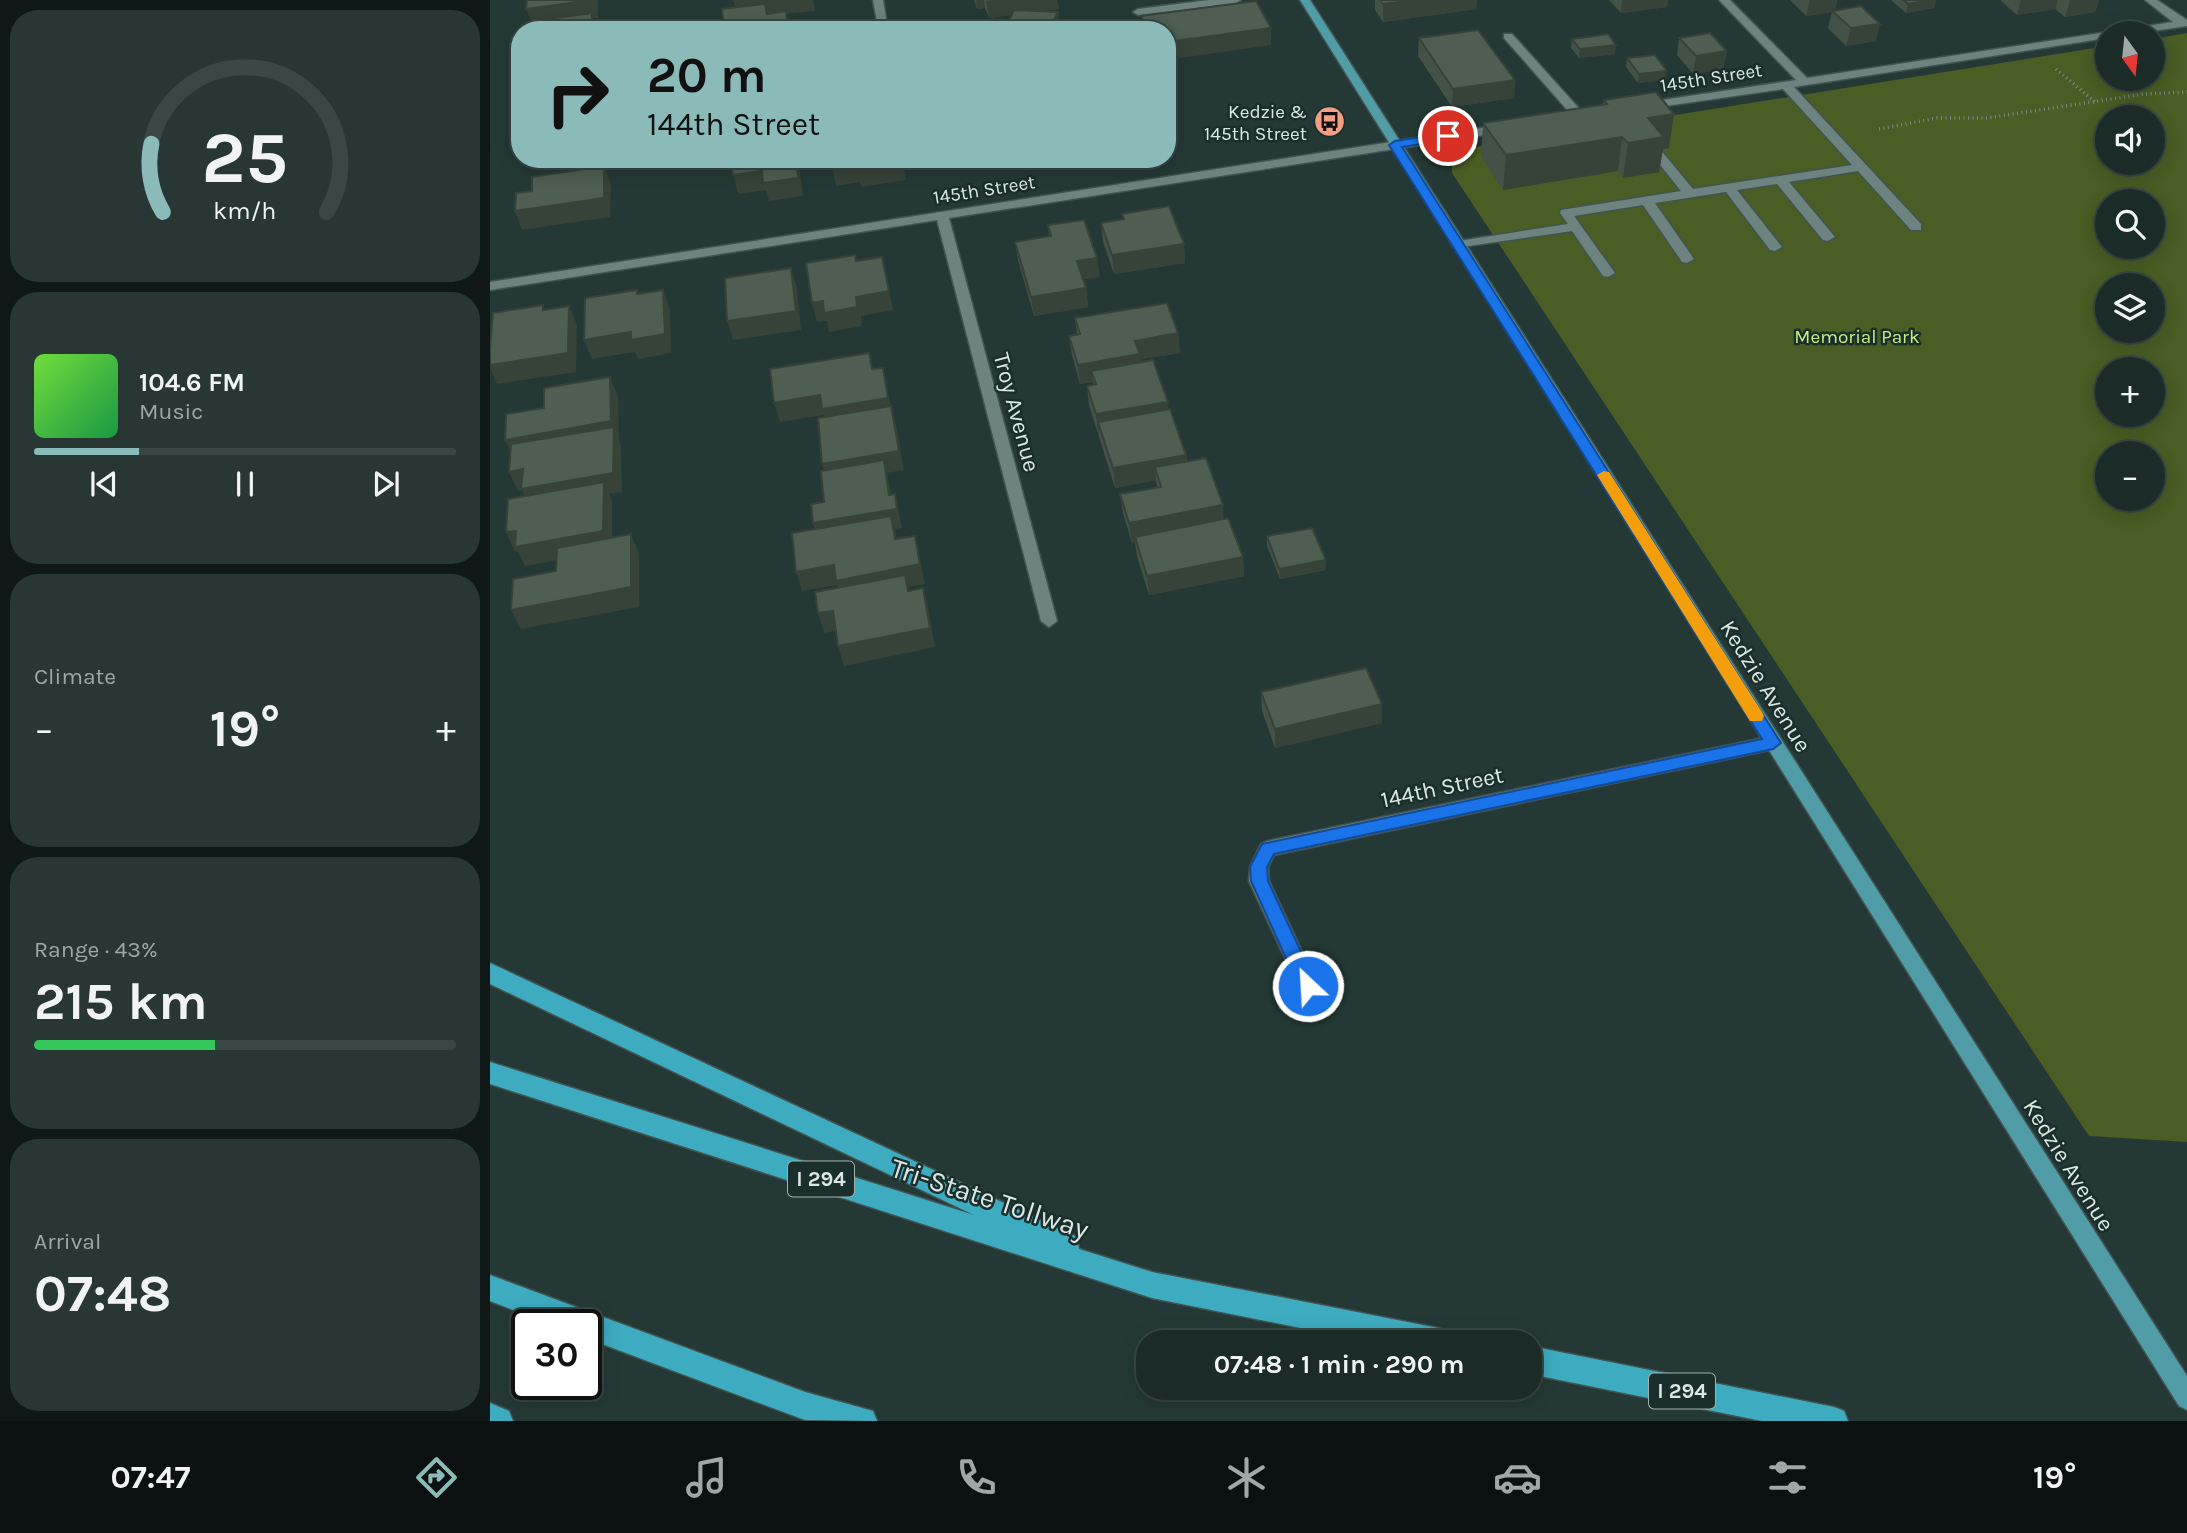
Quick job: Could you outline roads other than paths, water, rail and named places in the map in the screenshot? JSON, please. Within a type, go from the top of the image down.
[{"type":"highway","points":[[490,973],[1152,1286]]},
{"type":"highway","name":"Tri-State Tollway","points":[[490,1073],[1152,1286],[1377,1330]]},
{"type":"highway","points":[[490,1288],[805,1406],[863,1421]]},
{"type":"highway","name":"I 294","points":[[1542,1362],[1834,1421]]},
{"type":"highway","points":[[490,1418],[499,1421]]},
{"type":"main road","name":"Kedzie Avenue","points":[[1305,0],[2187,1398]]},
{"type":"street","points":[[878,0],[882,21]]},
{"type":"street","points":[[1138,12],[1236,0]]},
{"type":"street","points":[[1724,0],[1805,82]]},
{"type":"street","points":[[2150,0],[2184,23]]},
{"type":"street","points":[[2165,26],[2184,23]]},
{"type":"street","points":[[1508,36],[1573,118],[1594,114]]},
{"type":"street","name":"145th Street","points":[[1635,108],[2095,37]]},
{"type":"street","points":[[1786,85],[1916,227]]},
{"type":"street","name":"145th Street","points":[[490,286],[1527,125]]},
{"type":"street","points":[[1638,131],[1690,194]]},
{"type":"street","points":[[1608,273],[1566,214],[1861,167]]},
{"type":"street","points":[[1781,180],[1828,237]]},
{"type":"street","points":[[1729,188],[1774,247]]},
{"type":"street","points":[[1647,201],[1687,259]]},
{"type":"street","name":"Troy Avenue","points":[[942,215],[1049,621]]},
{"type":"street","points":[[1459,245],[1576,227]]},
{"type":"street","name":"144th Street","points":[[1308,986],[1259,881],[1259,867],[1268,849],[1773,743]]},
{"type":"place","name":"Kedzie & 145th Street","points":[[1330,122]]},
{"type":"park label","name":"Memorial Park","points":[[1857,336]]}]
